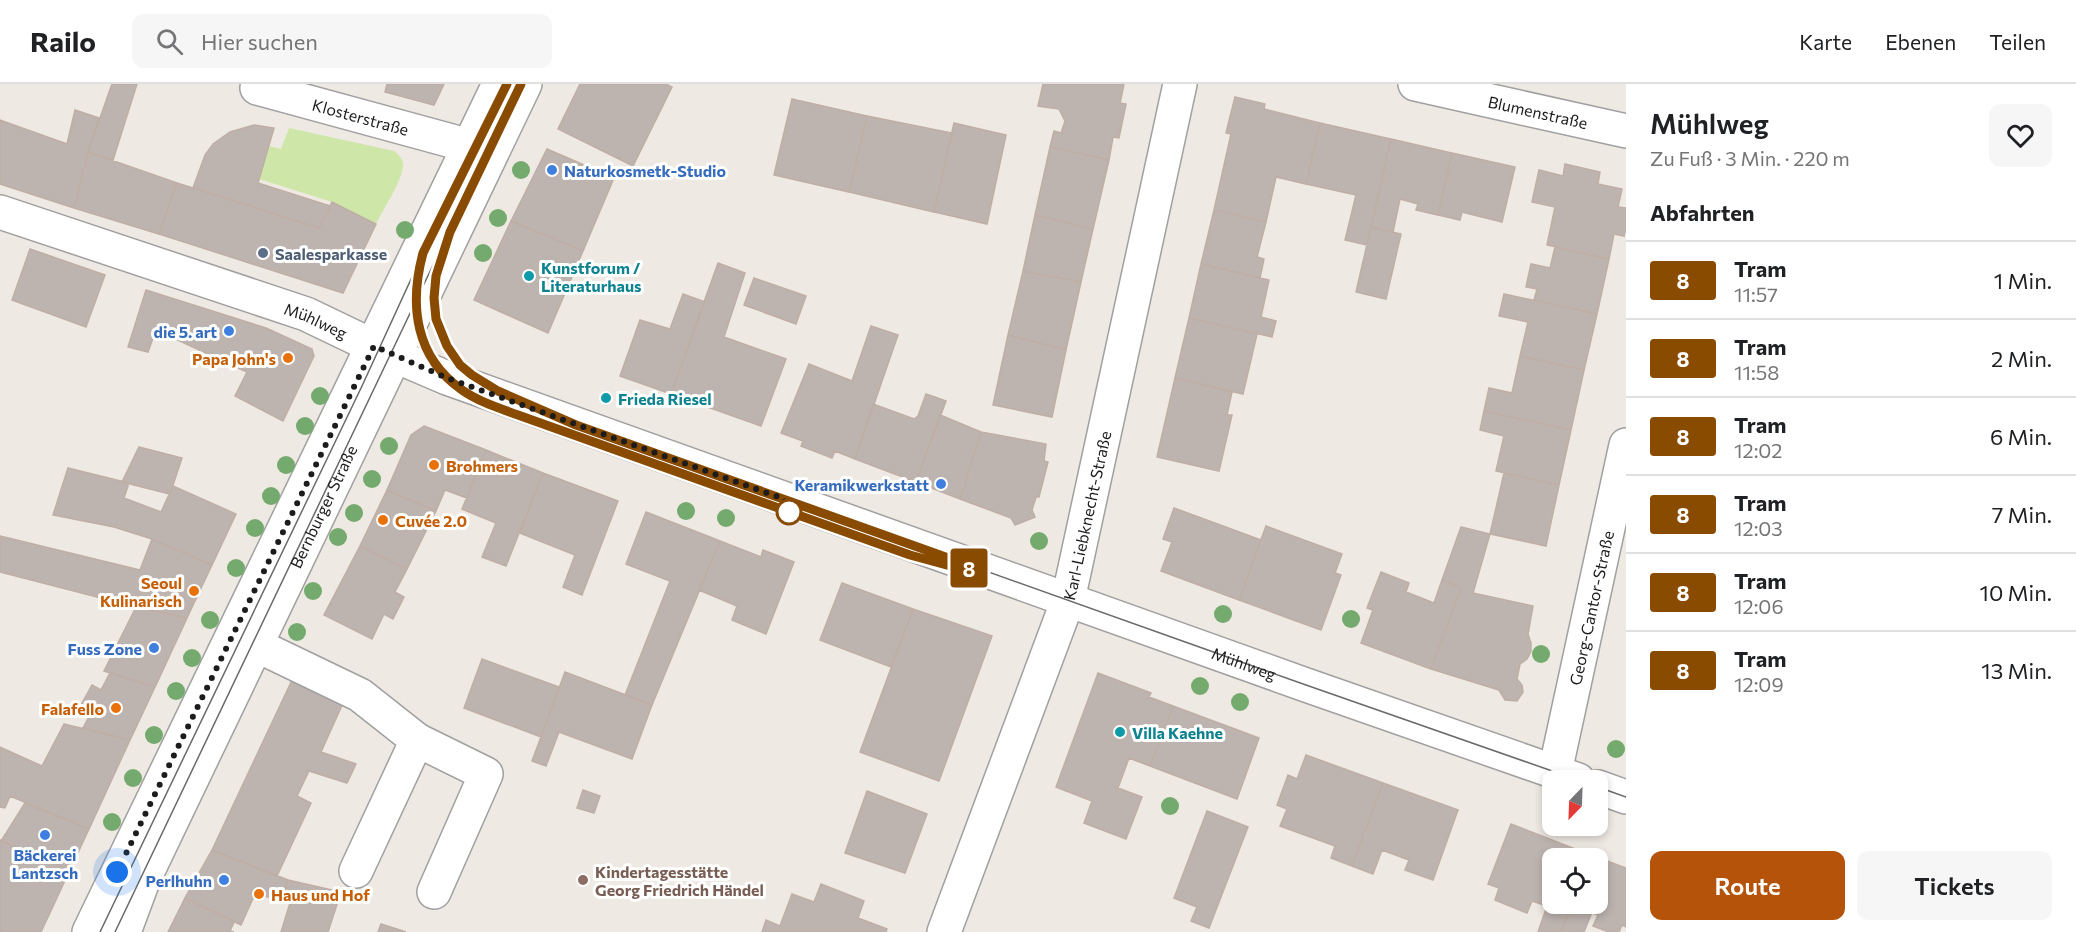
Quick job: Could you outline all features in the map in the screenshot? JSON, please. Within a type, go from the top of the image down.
[{"type":"street","name":"Klosterstraße","points":[[259,84],[257,88],[470,146]]},
{"type":"street","name":"Bernburger Straße","points":[[123,932],[143,881],[256,645],[385,351],[470,146],[499,84]]},
{"type":"street","name":"Bernburger Straße","points":[[88,932],[385,351],[525,84]]},
{"type":"street","name":"Karl-Liebknecht-Straße","points":[[944,932],[1068,600],[1180,84]]},
{"type":"street","name":"Blumenstraße","points":[[1415,84],[1626,131]]},
{"type":"street","name":"Mühlweg","points":[[0,212],[306,314],[432,372],[554,417],[1549,770]]},
{"type":"street","name":"Georg-Cantor-Straße","points":[[1567,770],[1626,445]]},
{"type":"street","points":[[256,645],[360,695],[417,740],[486,774],[434,892]]},
{"type":"street","points":[[356,872],[417,740]]},
{"type":"street","points":[[1608,791],[1626,797]]},
{"type":"green space","points":[[289,128],[394,151],[399,156],[403,162],[401,175],[376,224],[332,202],[259,179],[269,146],[281,149]]},
{"type":"building","points":[[112,84],[137,84],[113,160],[88,152]]},
{"type":"building","points":[[387,84],[444,84],[434,105],[385,92]]},
{"type":"building","points":[[580,84],[666,84],[672,87],[633,166],[558,129]]},
{"type":"building","points":[[1043,84],[1124,84],[1120,103],[1126,104],[1119,138],[1113,137],[1109,160],[1050,147],[1054,131],[1061,133],[1065,121],[1059,109],[1038,106]]},
{"type":"building","points":[[1235,97],[1265,104],[1264,109],[1320,123],[1306,184],[1276,177],[1266,222],[1214,210],[1231,134],[1226,133]]},
{"type":"building","points":[[792,99],[867,116],[849,192],[774,175]]},
{"type":"building","points":[[75,110],[99,118],[74,208],[0,184],[0,120],[67,144]]},
{"type":"building","points":[[867,116],[952,133],[934,212],[849,192]]},
{"type":"building","points":[[954,123],[1006,135],[987,224],[934,212]]},
{"type":"building","points":[[1320,123],[1391,139],[1367,245],[1345,240],[1356,195],[1306,184]]},
{"type":"building","points":[[254,125],[274,128],[258,183],[330,206],[319,228],[193,188],[205,155],[213,144],[230,132]]},
{"type":"building","points":[[1391,139],[1452,153],[1438,215],[1416,210],[1418,204],[1400,199],[1393,232],[1371,227]]},
{"type":"building","points":[[1050,147],[1109,160],[1093,229],[1035,215]]},
{"type":"building","points":[[547,149],[614,178],[583,251],[511,221]]},
{"type":"building","points":[[88,152],[177,183],[159,234],[74,208]]},
{"type":"building","points":[[1452,153],[1515,167],[1502,222],[1462,212],[1460,220],[1438,215]]},
{"type":"building","points":[[1565,164],[1600,172],[1598,184],[1622,189],[1618,207],[1626,208],[1626,227],[1624,236],[1614,234],[1609,259],[1547,245],[1555,207],[1532,202],[1539,170],[1563,176]]},
{"type":"building","points":[[177,183],[319,228],[332,202],[376,224],[343,293],[159,234]]},
{"type":"building","points":[[1214,210],[1266,222],[1257,257],[1264,259],[1260,278],[1201,264]]},
{"type":"building","points":[[1035,215],[1093,229],[1081,282],[1023,271]]},
{"type":"building","name":"Kunstforum / Literaturhaus","points":[[511,221],[583,251],[548,333],[474,300]]},
{"type":"building","points":[[1371,227],[1401,234],[1386,299],[1356,292]]},
{"type":"building","points":[[1555,247],[1609,259],[1597,314],[1534,300],[1537,289],[1526,287],[1531,264],[1550,268]]},
{"type":"building","points":[[30,249],[105,275],[86,327],[12,300]]},
{"type":"building","points":[[718,263],[745,273],[724,337],[786,359],[761,426],[671,394]]},
{"type":"building","points":[[1201,264],[1269,280],[1261,317],[1276,321],[1272,337],[1189,318]]},
{"type":"building","points":[[1023,271],[1081,282],[1066,350],[1008,335]]},
{"type":"building","points":[[754,278],[806,296],[796,324],[744,305]]},
{"type":"building","points":[[146,290],[266,328],[312,349],[314,356],[283,421],[235,396],[247,372],[156,330],[148,352],[128,347]]},
{"type":"building","points":[[683,294],[705,302],[671,394],[620,376],[640,320],[670,329]]},
{"type":"building","points":[[1504,294],[1597,314],[1584,370],[1520,356],[1528,322],[1499,316]]},
{"type":"building","points":[[1189,318],[1257,334],[1243,394],[1175,378]]},
{"type":"building","points":[[871,326],[898,335],[855,459],[835,451],[832,458],[801,446],[803,441],[781,433],[809,364],[852,381]]},
{"type":"building","points":[[1008,335],[1066,350],[1052,417],[993,405]]},
{"type":"building","points":[[1520,356],[1584,370],[1571,430],[1484,411],[1489,388],[1512,393]]},
{"type":"building","points":[[1175,378],[1232,392],[1227,415],[1232,415],[1219,471],[1157,457]]},
{"type":"building","points":[[926,394],[946,401],[916,482],[855,459],[873,404],[914,419],[918,416]]},
{"type":"building","points":[[1484,411],[1571,430],[1559,485],[1496,471],[1504,436],[1480,430]]},
{"type":"building","points":[[940,415],[981,432],[960,499],[916,482]]},
{"type":"building","points":[[424,426],[486,450],[467,498],[445,490],[436,511],[387,490],[411,435]]},
{"type":"building","points":[[981,432],[1046,444],[1044,461],[1048,462],[1039,497],[1036,497],[1032,510],[1035,517],[1015,525],[1011,518],[960,499]]},
{"type":"building","points":[[139,447],[182,458],[170,494],[122,482]]},
{"type":"building","points":[[486,450],[543,473],[506,566],[482,557],[496,523],[462,509]]},
{"type":"building","points":[[68,468],[129,483],[124,498],[161,512],[173,486],[236,514],[212,565],[152,539],[114,527],[53,515]]},
{"type":"building","points":[[543,473],[618,501],[582,595],[563,587],[575,555],[520,533]]},
{"type":"building","points":[[1504,473],[1559,485],[1546,546],[1490,534]]},
{"type":"building","points":[[387,490],[436,511],[407,569],[360,546]]},
{"type":"building","points":[[1174,508],[1261,540],[1239,600],[1161,571],[1172,542],[1163,539]]},
{"type":"building","points":[[646,512],[720,541],[652,705],[625,695],[670,581],[626,564]]},
{"type":"building","points":[[1266,526],[1342,554],[1335,573],[1341,575],[1321,630],[1239,600]]},
{"type":"building","points":[[1461,527],[1490,534],[1473,593],[1533,606],[1528,634],[1531,651],[1527,659],[1520,664],[1517,679],[1522,685],[1523,692],[1517,701],[1505,700],[1499,690],[1431,669],[1461,588],[1442,580]]},
{"type":"building","points":[[0,536],[140,570],[152,539],[212,565],[187,618],[0,572]]},
{"type":"building","points":[[720,541],[761,557],[763,550],[794,562],[766,634],[732,620],[737,606],[699,590]]},
{"type":"building","points":[[360,546],[407,569],[395,592],[404,597],[393,619],[384,614],[372,639],[324,615]]},
{"type":"building","points":[[1381,572],[1409,583],[1406,592],[1434,603],[1442,580],[1461,588],[1431,669],[1361,643],[1373,610],[1367,608]]},
{"type":"building","points":[[842,583],[913,609],[891,667],[820,640]]},
{"type":"building","points":[[136,607],[187,618],[155,687],[104,671]]},
{"type":"building","points":[[913,609],[992,636],[939,781],[860,752]]},
{"type":"building","points":[[482,659],[559,687],[541,737],[464,708]]},
{"type":"building","points":[[565,672],[652,705],[632,759],[559,732],[546,766],[532,761]]},
{"type":"building","name":"Falafello","points":[[110,673],[155,687],[130,740],[83,728],[92,711],[81,705],[92,685],[101,690]]},
{"type":"building","name":"Villa Kaehne","points":[[1098,673],[1151,693],[1149,697],[1173,706],[1150,766],[1129,758],[1118,788],[1142,797],[1126,839],[1084,823],[1092,801],[1056,787]]},
{"type":"building","points":[[293,678],[343,703],[321,752],[356,764],[347,783],[309,771],[297,796],[311,803],[277,876],[212,850]]},
{"type":"building","points":[[1173,706],[1259,738],[1237,799],[1150,766]]},
{"type":"building","points":[[64,724],[130,740],[89,829],[10,796],[5,808],[0,807],[0,747],[42,766]]},
{"type":"building","points":[[1306,755],[1383,783],[1352,866],[1331,858],[1335,846],[1280,826],[1287,809],[1277,805],[1288,775],[1297,779]]},
{"type":"building","points":[[1383,783],[1458,810],[1433,880],[1405,870],[1409,860],[1382,850],[1373,874],[1352,866]]},
{"type":"building","points":[[583,790],[600,796],[594,813],[577,808]]},
{"type":"building","points":[[867,791],[927,814],[905,873],[845,853]]},
{"type":"building","name":"Bäckerei Lantzsch","points":[[25,803],[89,829],[70,870],[1,841]]},
{"type":"building","points":[[1207,811],[1248,827],[1209,928],[1191,921],[1197,907],[1174,898]]},
{"type":"building","points":[[1511,824],[1573,848],[1542,848],[1542,904],[1532,901],[1527,913],[1495,900],[1499,888],[1488,884]]},
{"type":"building","points":[[0,840],[70,870],[41,932],[0,932]]},
{"type":"building","points":[[212,850],[288,880],[282,900],[255,894],[241,925],[185,898]]},
{"type":"building","points":[[1608,861],[1626,868],[1626,927],[1622,925],[1619,932],[1609,932],[1593,926],[1598,915],[1595,914],[1608,914]]},
{"type":"building","points":[[288,880],[341,892],[328,932],[281,932],[290,903],[282,900]]},
{"type":"building","points":[[821,884],[864,901],[858,918],[887,929],[886,932],[762,932],[766,920],[780,926],[792,894],[814,902]]},
{"type":"building","points":[[185,898],[234,922],[230,931],[234,932],[168,932]]},
{"type":"building","points":[[1544,914],[1568,914],[1561,932],[1538,932]]},
{"type":"building","points":[[1568,914],[1591,914],[1584,932],[1561,932]]},
{"type":"building","points":[[381,924],[406,932],[378,932]]},
{"type":"tram line","points":[[100,932],[362,386],[423,253],[507,84]]},
{"type":"tram line","name":"8","points":[[507,84],[423,253],[417,275],[416,301],[419,329],[427,350],[447,378],[478,400],[518,415],[910,555],[954,567],[982,570],[576,425],[498,391],[460,365],[451,354],[436,319],[434,298],[436,276],[450,232],[521,84]]},
{"type":"tram line","points":[[446,239],[521,84]]},
{"type":"tram line","points":[[450,232],[438,276],[436,311],[442,338],[457,360],[479,378],[507,394],[576,425],[1549,770]]},
{"type":"tram line","points":[[115,932],[434,263]]},
{"type":"tram line","points":[[416,303],[422,335],[434,360],[451,381],[478,400],[910,555],[947,565]]},
{"type":"tram line","points":[[1608,791],[1626,797]]},
{"type":"place","name":"Naturkosmetk-Studio","points":[[552,170]]},
{"type":"place","name":"Saalesparkasse","points":[[263,253]]},
{"type":"place","name":"Kunstforum / Literaturhaus","points":[[529,276]]},
{"type":"place","name":"die 5. art","points":[[229,331]]},
{"type":"place","name":"Papa John's","points":[[288,358]]},
{"type":"place","name":"Frieda Riesel","points":[[606,398]]},
{"type":"place","name":"Brohmers","points":[[434,465]]},
{"type":"place","name":"Keramikwerkstatt","points":[[941,484]]},
{"type":"place","name":"Cuvée 2.0","points":[[383,520]]},
{"type":"place","name":"Seoul Kulinarisch","points":[[194,591]]},
{"type":"place","name":"Fuss Zone","points":[[154,648]]},
{"type":"place","name":"Falafello","points":[[116,708]]},
{"type":"place","name":"Villa Kaehne","points":[[1120,732]]},
{"type":"place","name":"Bäckerei Lantzsch","points":[[45,835]]},
{"type":"place","name":"Perlhuhn","points":[[224,880]]},
{"type":"place","name":"Kindertagesstätte Georg Friedrich Händel","points":[[583,880]]},
{"type":"place","name":"Haus und Hof","points":[[259,894]]},
{"type":"route","points":[[117,872],[374,346],[447,378],[784,499],[789,512]]}]
